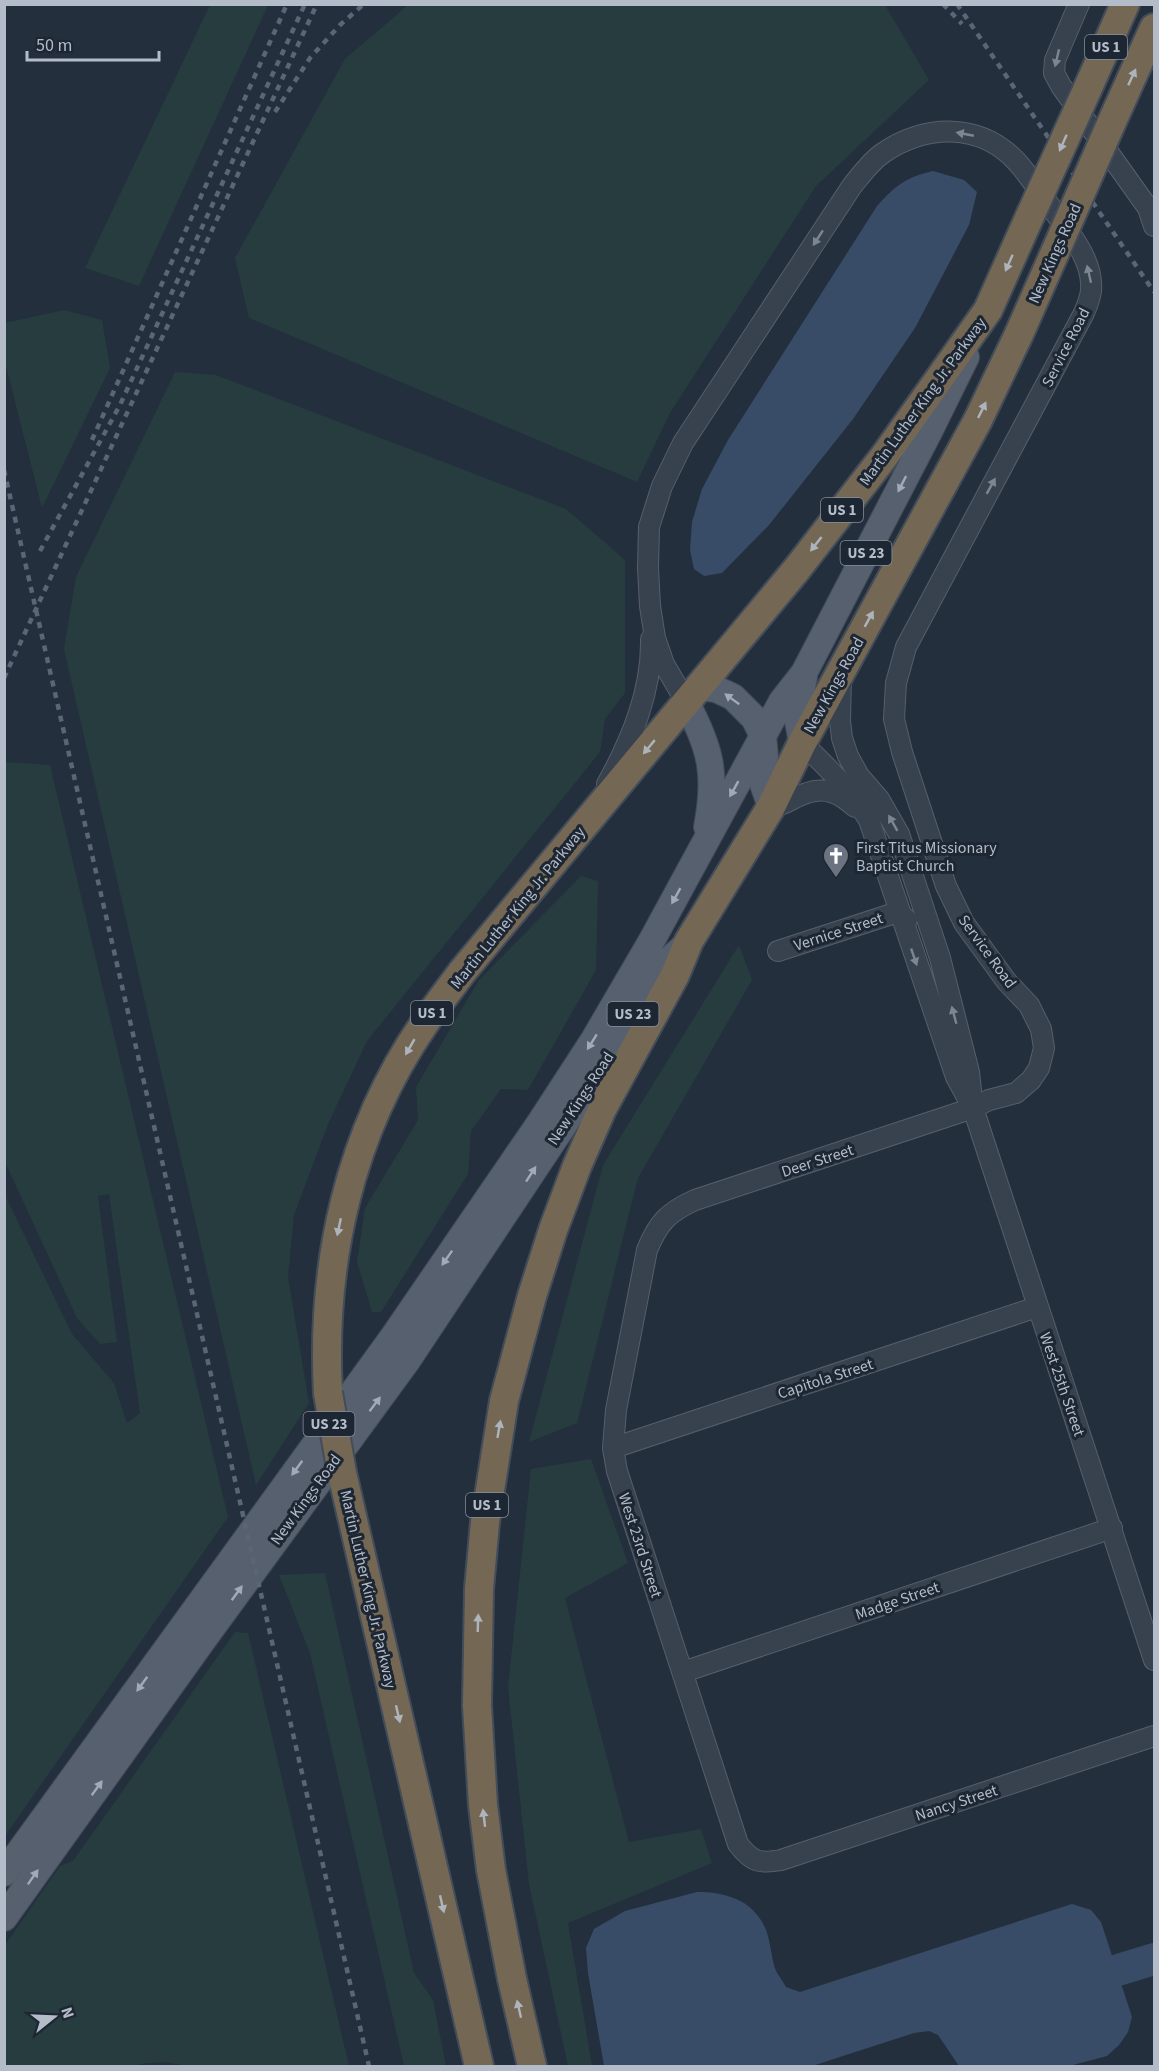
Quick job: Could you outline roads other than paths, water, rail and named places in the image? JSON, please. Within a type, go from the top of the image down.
[{"type":"highway","name":"New Kings Road","points":[[988,310],[1125,4]]},
{"type":"highway","name":"New Kings Road","points":[[689,941],[771,807],[841,670],[978,420],[1019,334],[1155,28]]},
{"type":"highway","name":"Martin Luther King Jr. Parkway","points":[[479,2067],[342,1473],[328,1393],[327,1315],[337,1235],[359,1148],[376,1110],[423,1025],[462,972],[797,569],[879,463],[988,310]]},
{"type":"highway","name":"US 1","points":[[532,2067],[501,1928],[483,1805],[477,1705],[477,1644],[485,1522],[504,1401],[532,1296],[553,1230],[602,1109],[675,975],[689,941]]},
{"type":"main road","name":"New Kings Road","points":[[4,1918],[407,1361],[652,940],[783,701],[804,673],[929,432],[988,310]]},
{"type":"main road","points":[[802,743],[797,716],[804,673]]},
{"type":"main road","points":[[704,845],[713,779],[710,756],[693,694],[716,689],[733,697],[754,718],[763,736],[765,757],[763,784],[771,807]]},
{"type":"main road","name":"New Kings Road","points":[[4,1873],[393,1337],[490,1217],[585,1093],[667,962],[689,941]]},
{"type":"street","points":[[1080,4],[1054,60],[1054,73],[1061,86],[1152,209]]},
{"type":"street","name":"Service Road","points":[[693,694],[664,664],[655,638],[648,568],[649,527],[662,486],[683,443],[852,186],[881,154],[908,138],[937,131],[966,132],[994,143],[1017,161],[1076,243],[1091,274],[1091,292],[1084,313],[906,647],[896,683],[894,719],[902,752],[946,886],[964,924],[1007,982],[1029,1005],[1041,1029],[1044,1048],[1039,1068],[1031,1080],[1016,1093],[989,1100],[973,1108]]},
{"type":"street","points":[[581,828],[618,764],[647,688],[651,651],[650,606]]},
{"type":"street","name":"West 25th Street","points":[[841,670],[840,721],[845,747],[859,776],[879,799],[899,834],[940,958],[969,1072],[973,1108]]},
{"type":"street","name":"West 25th Street","points":[[802,743],[838,778],[857,800],[869,820],[898,912],[956,1077],[973,1108],[1155,1660]]},
{"type":"street","points":[[771,807],[781,806],[807,793],[826,790],[844,797],[869,820]]},
{"type":"street","points":[[898,912],[917,927],[940,958]]},
{"type":"street","name":"Vernice Street","points":[[778,951],[898,912]]},
{"type":"street","name":"Deer Street","points":[[664,1218],[678,1207],[695,1200],[973,1108]]},
{"type":"street","name":"West 23rd Street","points":[[664,1218],[654,1232],[647,1250],[616,1410],[613,1448],[617,1471],[738,1844],[747,1855],[756,1861]]},
{"type":"street","name":"Capitola Street","points":[[613,1448],[1037,1307]]},
{"type":"street","name":"Madge Street","points":[[683,1672],[1112,1528]]},
{"type":"street","points":[[176,1636],[203,1640]]},
{"type":"street","name":"Nancy Street","points":[[756,1861],[769,1863],[781,1860],[1155,1736]]},
{"type":"water","points":[[933,171],[964,180],[977,192],[969,225],[915,328],[853,419],[769,525],[722,573],[704,576],[694,569],[690,550],[692,522],[702,489],[728,440],[877,206],[902,183],[915,176]]},
{"type":"water","points":[[697,1892],[728,1896],[754,1911],[766,1930],[776,1971],[786,1987],[800,1992],[1072,1904],[1091,1910],[1101,1922],[1132,2017],[1128,2032],[1107,2056],[1069,2066],[959,2066],[938,2035],[929,2031],[914,2033],[812,2066],[604,2066],[586,1948],[594,1929],[625,1911]]},
{"type":"waterway","points":[[1118,1970],[1154,1959]]},
{"type":"railway","points":[[92,440],[287,4]]},
{"type":"railway","points":[[40,551],[120,405],[305,4]]},
{"type":"railway","points":[[4,678],[317,4]]},
{"type":"railway","points":[[275,112],[310,58],[340,25],[364,4]]},
{"type":"railway","points":[[943,4],[962,24]]},
{"type":"railway","points":[[957,4],[1154,292]]},
{"type":"railway","points":[[4,470],[369,2066]]},
{"type":"place","name":"First Titus Missionary Baptist Church","points":[[836,879]]}]
